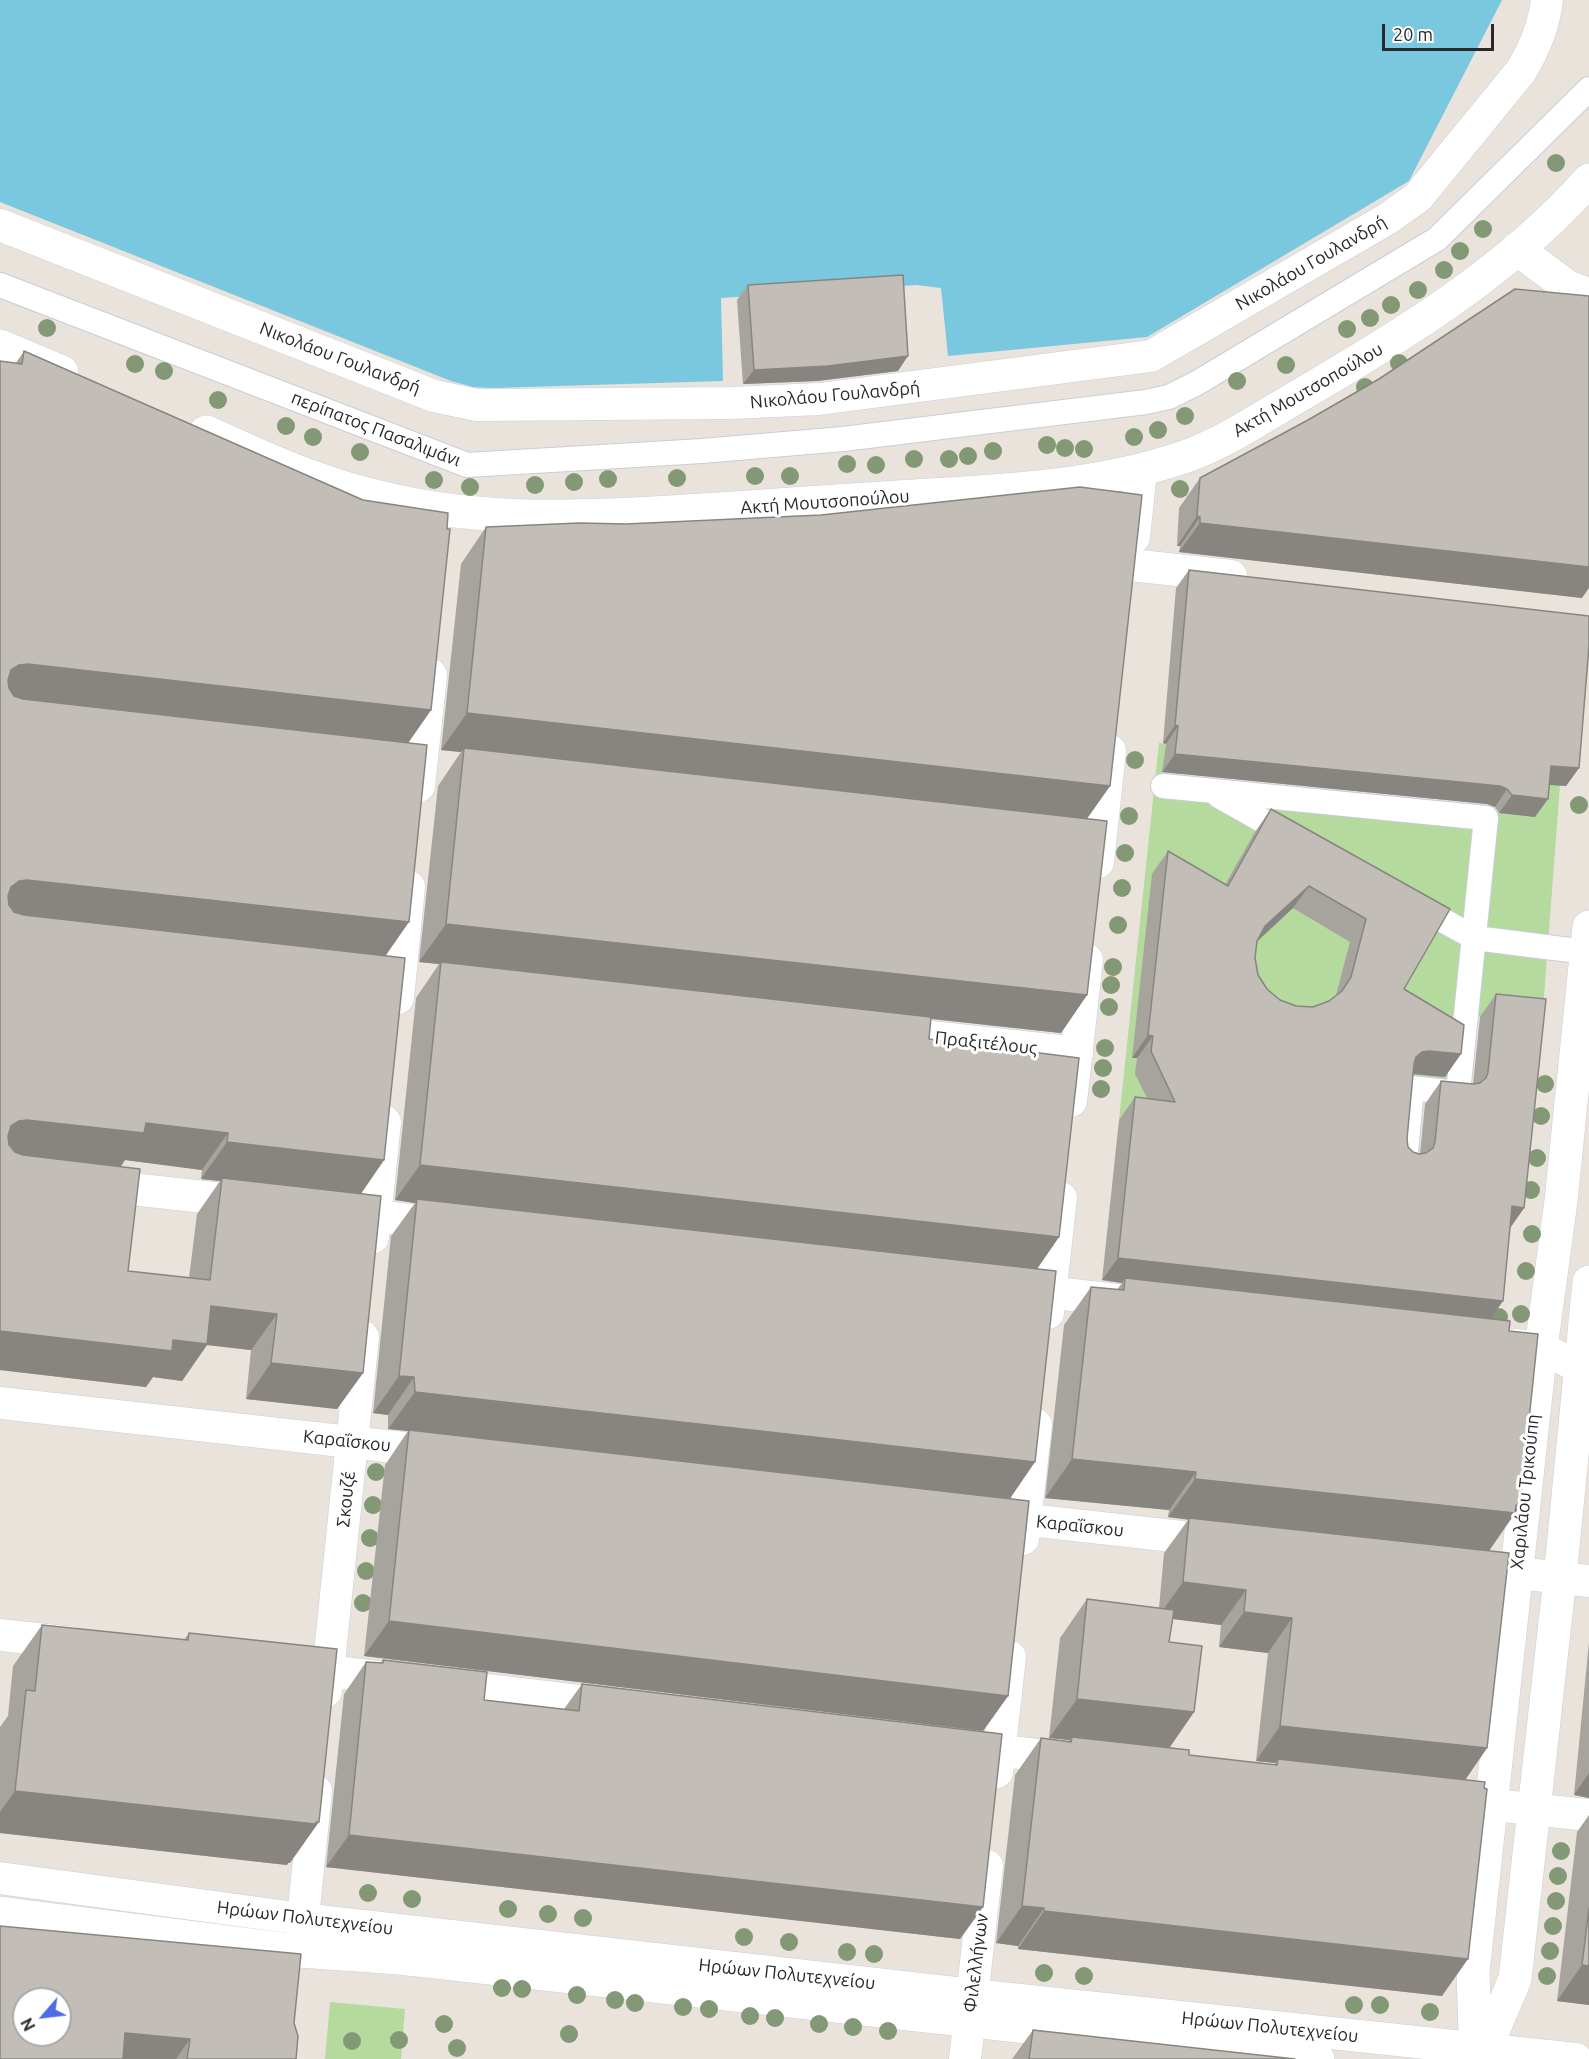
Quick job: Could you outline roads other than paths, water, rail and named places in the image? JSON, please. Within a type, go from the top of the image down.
[{"type":"main road","name":"Ακτή Μουτσοπούλου","points":[[181,422],[324,481],[410,504],[493,516],[553,517],[692,511],[1089,481],[1141,471],[1188,456],[1233,435],[1378,349],[1449,303],[1517,249],[1560,212],[1589,180]]},
{"type":"main road","points":[[1517,249],[1568,287],[1589,295]]},
{"type":"main road","points":[[0,346],[84,381]]},
{"type":"main road","name":"Χαριλάου Τρικούπη","points":[[1479,2054],[1473,1972],[1541,1348],[1561,1201],[1579,1132],[1587,939]]},
{"type":"main road","points":[[1479,2054],[1515,1979],[1535,1809],[1574,1579],[1589,1282]]},
{"type":"main road","name":"Ηρώων Πολυτεχνείου","points":[[0,1913],[299,1951],[399,1958],[860,2007],[971,2008],[1040,2027],[1318,2059]]},
{"type":"street","name":"Νικολάου Γουλανδρή","points":[[0,225],[434,396],[477,405],[731,403],[819,399],[1151,356],[1387,219],[1418,197],[1521,71],[1533,52],[1545,20],[1547,0]]},
{"type":"street","name":"περίπατος Πασαλιμάνι","points":[[0,285],[467,465],[843,439],[1146,402],[1169,397],[1197,382],[1437,239],[1589,89]]},
{"type":"street","points":[[1141,471],[1129,577],[1260,580]]},
{"type":"street","points":[[444,543],[448,510]]},
{"type":"street","points":[[417,813],[434,648]]},
{"type":"street","points":[[1095,890],[1088,841],[1113,727]]},
{"type":"street","points":[[1163,786],[1486,818],[1458,1093],[1412,1088],[1405,1163]]},
{"type":"street","points":[[1211,791],[1308,846]]},
{"type":"street","points":[[395,1026],[412,860]]},
{"type":"street","points":[[1392,892],[1475,938],[1587,939]]},
{"type":"street","points":[[1068,1133],[1090,936]]},
{"type":"street","name":"Πραξιτέλους","points":[[863,1030],[1077,1053]]},
{"type":"street","points":[[370,1264],[388,1097]]},
{"type":"street","points":[[1045,1338],[1064,1167]]},
{"type":"street","points":[[70,1182],[470,1227]]},
{"type":"street","points":[[979,1285],[1155,1305]]},
{"type":"street","name":"Σκουζέ","points":[[324,1718],[366,1311]]},
{"type":"street","points":[[1482,1341],[1541,1348],[1585,1369]]},
{"type":"street","points":[[1020,1566],[1039,1395]]},
{"type":"street","name":"Καραΐσκου","points":[[0,1403],[470,1456]]},
{"type":"street","name":"Καραΐσκου","points":[[954,1512],[1247,1544]]},
{"type":"street","points":[[1469,1568],[1574,1579]]},
{"type":"street","points":[[994,1798],[1014,1624]]},
{"type":"street","points":[[0,1635],[106,1646]]},
{"type":"street","points":[[270,1664],[646,1709]]},
{"type":"street","points":[[929,1743],[1105,1763]]},
{"type":"street","points":[[296,1984],[319,1765]]},
{"type":"street","points":[[1432,1798],[1589,1815]]},
{"type":"street","name":"Φιλελλήνων","points":[[965,2059],[991,1833]]},
{"type":"street","name":"Ηρώων Πολυτεχνείου","points":[[0,1878],[971,2008],[1479,2054],[1576,2059]]},
{"type":"water","points":[[0,0],[1502,0],[1409,181],[1147,337],[948,356],[941,288],[916,285],[721,298],[723,381],[493,388],[473,387],[451,381],[0,202]]}]
